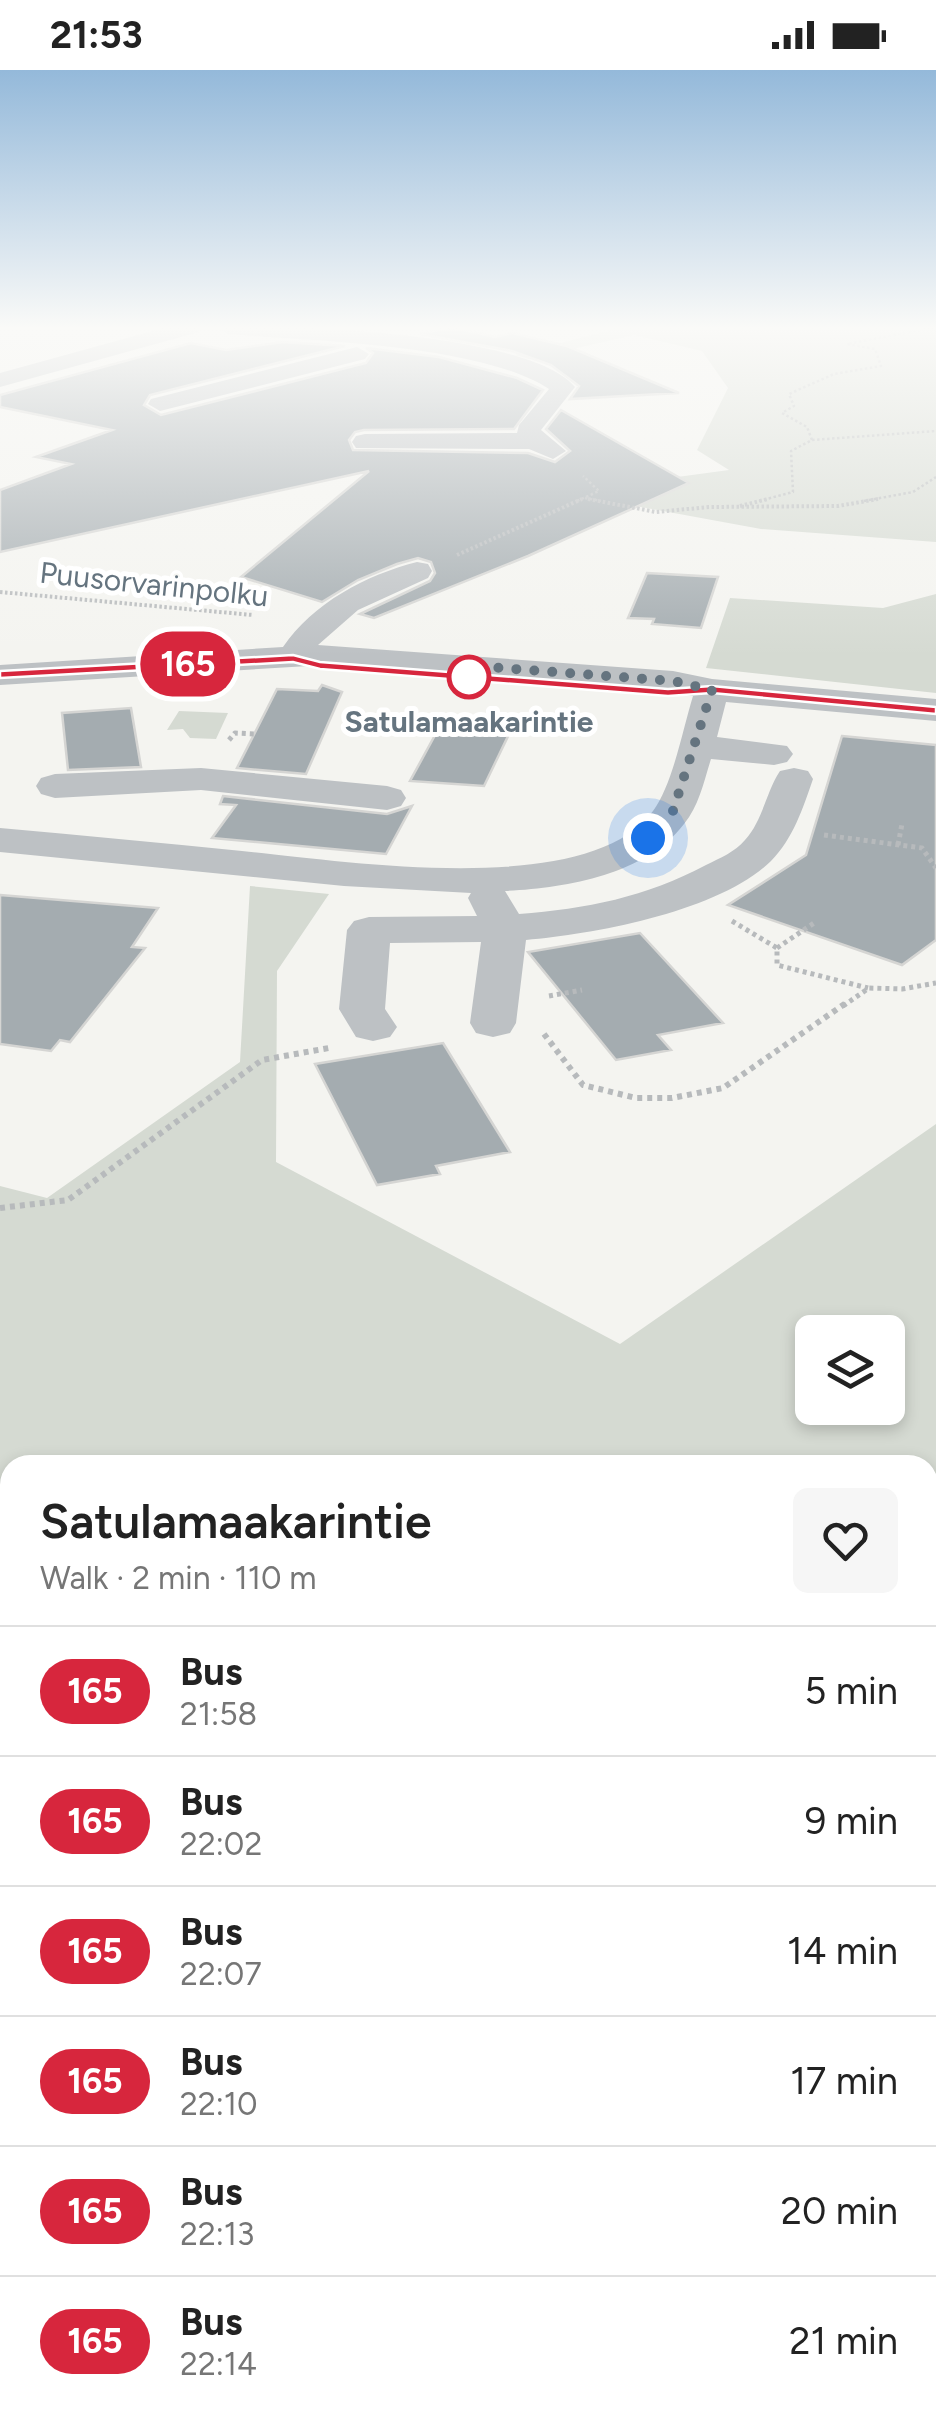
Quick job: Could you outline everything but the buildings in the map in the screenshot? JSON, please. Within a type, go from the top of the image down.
[{"type":"street","points":[[535,437],[544,446]]},
{"type":"street","points":[[365,442],[544,446]]},
{"type":"street","points":[[293,658],[314,625],[332,610],[417,571]]},
{"type":"street","points":[[0,675],[293,658],[320,666],[668,692],[712,690],[936,710]]},
{"type":"street","points":[[0,840],[392,878],[486,881],[569,871],[619,854],[648,838],[671,817],[712,690]]},
{"type":"street","points":[[353,1037],[362,1009],[370,930],[504,929],[624,912],[687,892],[756,854],[771,828],[784,766],[695,746]]},
{"type":"street","points":[[54,786],[201,779],[387,798]]},
{"type":"street","points":[[486,881],[487,894],[504,929],[494,1024]]},
{"type":"path","points":[[737,507],[793,492],[791,452],[812,440],[855,437]]},
{"type":"path","points":[[417,571],[598,490],[544,446]]},
{"type":"path","points":[[585,498],[656,512],[876,502],[914,492],[926,480],[936,478]]},
{"type":"path","name":"Puusorvarinpolku","points":[[0,592],[218,609],[270,618]]},
{"type":"path","points":[[898,845],[902,824]]},
{"type":"path","points":[[771,828],[922,848],[936,868]]},
{"type":"path","points":[[687,892],[777,948]]},
{"type":"path","points":[[777,948],[814,923]]},
{"type":"path","points":[[777,948],[777,965],[869,988],[936,982]]},
{"type":"path","points":[[543,1032],[583,1085],[636,1098],[672,1098],[723,1088],[869,988]]},
{"type":"path","points":[[0,1208],[68,1200],[262,1060],[353,1037]]},
{"type":"shaded area","points":[[704,437],[936,437],[936,542],[761,529],[603,500],[618,485],[729,470],[697,450]]},
{"type":"shaded area","points":[[936,594],[936,693],[706,668],[730,598],[883,608]]},
{"type":"shaded area","points":[[179,711],[228,713],[216,739],[190,738],[183,729],[167,730]]},
{"type":"shaded area","points":[[250,886],[329,894],[277,971],[276,1162],[620,1344],[936,1124],[936,1455],[0,1455],[0,1186],[47,1198],[240,1062]]},
{"type":"bus line","name":"165","points":[[0,675],[293,658],[320,666],[668,692],[712,690],[936,711]]},
{"type":"place","name":"Satulamaakarintie","points":[[469,677]]},
{"type":"route","points":[[469,677],[475,666],[673,681],[712,690],[671,817],[648,838]]}]
